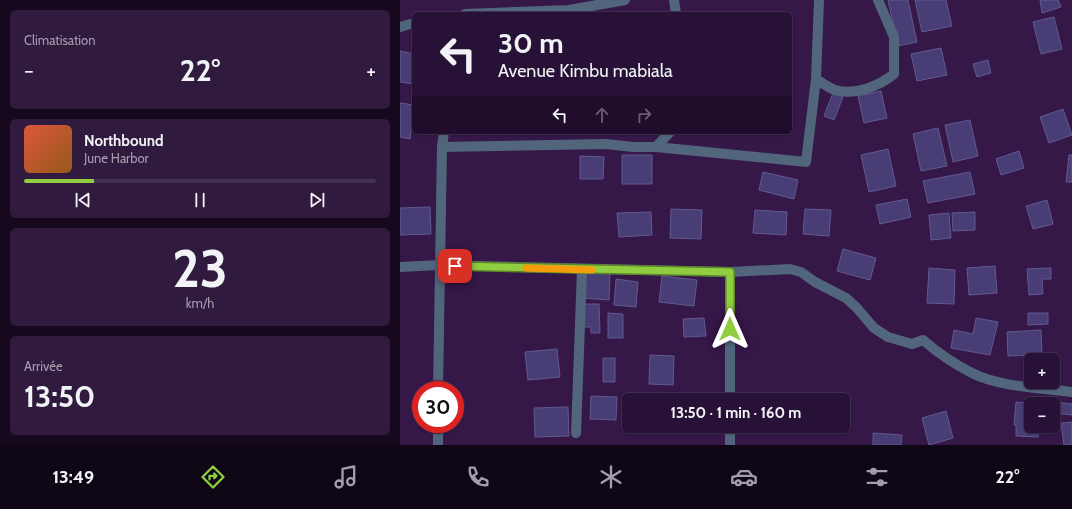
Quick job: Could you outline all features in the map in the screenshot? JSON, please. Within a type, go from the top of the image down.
[{"type":"street","points":[[517,12],[569,10],[625,0]]},
{"type":"street","points":[[674,0],[676,12]]},
{"type":"street","points":[[442,147],[606,144],[633,147],[656,147],[806,162],[816,79],[819,0]]},
{"type":"street","points":[[816,79],[835,90],[849,92],[883,83],[894,74],[894,37],[878,0]]},
{"type":"street","points":[[400,26],[412,23]]},
{"type":"street","points":[[438,381],[439,265],[442,147],[444,134]]},
{"type":"street","points":[[656,147],[668,134]]},
{"type":"street","points":[[400,267],[439,265],[730,272],[790,269],[801,272],[815,282],[846,298],[874,328],[888,337],[912,344],[923,340],[941,355],[972,374],[1009,384],[1072,392]]},
{"type":"street","points":[[576,433],[582,269]]},
{"type":"street","points":[[730,272],[730,393]]},
{"type":"street","points":[[438,433],[438,445]]},
{"type":"street","points":[[730,433],[730,445]]},
{"type":"building","points":[[888,0],[908,0],[917,42],[898,46]]},
{"type":"building","points":[[915,0],[946,0],[952,26],[922,32]]},
{"type":"building","points":[[1040,0],[1058,0],[1061,7],[1042,13]]},
{"type":"building","points":[[1054,17],[1062,49],[1041,54],[1033,22]]},
{"type":"building","points":[[941,48],[947,75],[917,81],[911,54]]},
{"type":"building","points":[[400,51],[412,54],[412,84],[400,82]]},
{"type":"building","points":[[988,60],[991,73],[977,77],[973,64]]},
{"type":"building","points":[[881,91],[887,118],[864,123],[858,96]]},
{"type":"building","points":[[833,93],[843,97],[834,120],[824,116]]},
{"type":"building","points":[[400,103],[412,105],[410,139],[400,137]]},
{"type":"building","points":[[1063,109],[1072,135],[1049,143],[1040,117]]},
{"type":"building","points":[[970,120],[978,156],[953,162],[945,125]]},
{"type":"building","points":[[938,128],[947,166],[921,171],[913,134]]},
{"type":"building","points":[[888,149],[896,186],[869,192],[861,155]]},
{"type":"building","points":[[1019,151],[1024,168],[1001,175],[996,159]]},
{"type":"building","points":[[622,155],[652,155],[652,184],[622,184]]},
{"type":"building","points":[[1069,155],[1072,155],[1072,182],[1066,182]]},
{"type":"building","points":[[580,156],[604,157],[603,179],[580,179]]},
{"type":"building","points":[[763,172],[798,180],[794,199],[759,190]]},
{"type":"building","points":[[970,172],[975,194],[928,203],[923,181]]},
{"type":"building","points":[[907,199],[911,217],[880,224],[876,205]]},
{"type":"building","points":[[1047,200],[1053,224],[1033,229],[1026,206]]},
{"type":"building","points":[[430,207],[431,234],[400,235],[400,208]]},
{"type":"building","points":[[671,209],[702,210],[701,239],[670,238]]},
{"type":"building","points":[[805,209],[831,210],[829,236],[803,234]]},
{"type":"building","points":[[755,210],[787,212],[786,235],[753,233]]},
{"type":"building","points":[[651,212],[652,235],[619,237],[617,213]]},
{"type":"building","points":[[975,212],[975,230],[953,231],[952,213]]},
{"type":"building","points":[[949,213],[951,238],[931,240],[929,215]]},
{"type":"building","points":[[843,249],[876,258],[870,280],[837,271]]},
{"type":"building","points":[[995,266],[997,293],[969,295],[967,268]]},
{"type":"building","points":[[929,268],[955,270],[954,304],[927,303]]},
{"type":"building","points":[[1051,268],[1051,279],[1042,279],[1043,294],[1029,295],[1027,269]]},
{"type":"building","points":[[583,272],[610,273],[609,300],[582,298]]},
{"type":"building","points":[[662,276],[697,280],[694,306],[659,302]]},
{"type":"building","points":[[616,279],[638,282],[636,307],[614,305]]},
{"type":"building","points":[[583,304],[599,304],[600,333],[591,333],[591,327],[583,327]]},
{"type":"building","points":[[608,313],[623,314],[623,338],[608,338]]},
{"type":"building","points":[[1028,313],[1048,313],[1048,324],[1028,325]]},
{"type":"building","points":[[704,318],[706,336],[684,337],[683,319]]},
{"type":"building","points":[[976,318],[998,322],[990,355],[951,348],[954,330],[973,334]]},
{"type":"building","points":[[1041,330],[1042,353],[1024,353],[1024,356],[1008,356],[1007,332]]},
{"type":"building","points":[[557,349],[560,377],[528,380],[525,352]]},
{"type":"building","points":[[650,355],[674,356],[673,385],[649,384]]},
{"type":"building","points":[[603,358],[615,358],[615,382],[603,382]]},
{"type":"building","points":[[591,396],[617,397],[616,420],[590,419]]},
{"type":"building","points":[[1016,402],[1024,403],[1024,433],[1038,433],[1038,437],[1016,436],[1016,425],[1014,425]]},
{"type":"building","points":[[1060,402],[1072,404],[1072,415],[1060,414]]},
{"type":"building","points":[[568,407],[569,436],[535,437],[534,408]]},
{"type":"building","points":[[946,411],[953,438],[929,445],[922,418]]},
{"type":"building","points":[[1072,422],[1072,445],[1064,445],[1061,423]]},
{"type":"building","points":[[873,433],[902,435],[901,445],[873,445]]},
{"type":"slow traffic","points":[[526,268],[592,270]]},
{"type":"route","points":[[455,266],[730,272],[730,329]]}]
